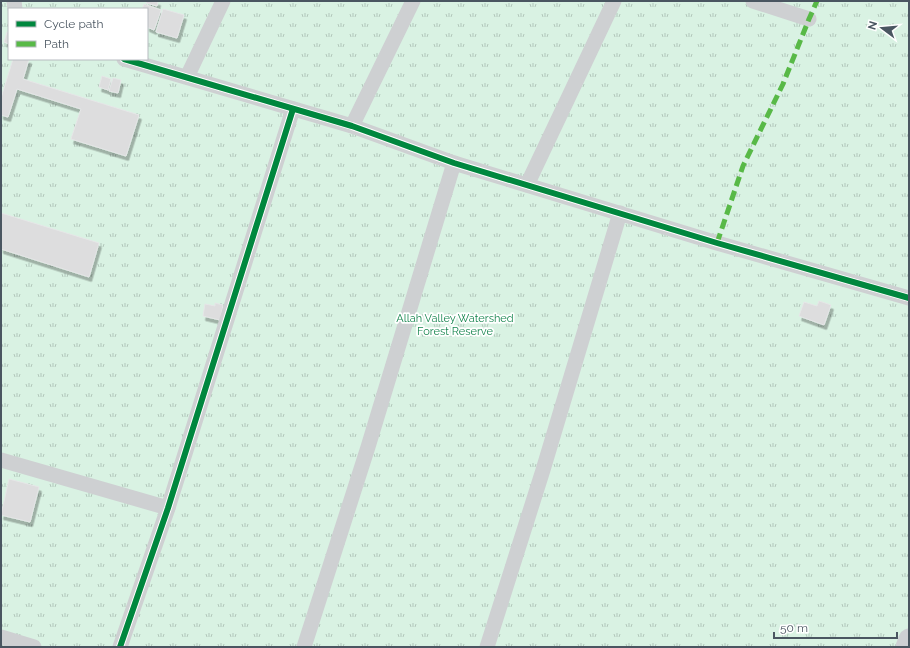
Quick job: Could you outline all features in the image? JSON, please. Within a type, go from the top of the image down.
[{"type":"main road","points":[[906,647],[909,640]]},
{"type":"street","points":[[186,77],[223,1]]},
{"type":"street","points":[[352,126],[413,1]]},
{"type":"street","points":[[527,185],[614,1]]},
{"type":"street","points":[[753,1],[809,19]]},
{"type":"street","points":[[127,60],[352,126],[454,163],[909,298]]},
{"type":"street","points":[[120,647],[168,508],[293,109]]},
{"type":"street","points":[[304,647],[368,446],[454,163]]},
{"type":"street","points":[[487,647],[543,470],[620,213]]},
{"type":"street","points":[[1,460],[168,508]]},
{"type":"street","points":[[1,637],[34,647]]},
{"type":"green space","name":"Allah Valley Watershed Forest Reserve","points":[[1,1],[909,1],[909,647],[1,647]]},
{"type":"building","points":[[147,1],[158,1],[157,6],[146,3]]},
{"type":"building","points":[[144,4],[161,10],[154,30],[148,27],[148,8],[142,8]]},
{"type":"building","points":[[163,9],[184,15],[177,38],[156,32]]},
{"type":"building","points":[[7,32],[8,44],[4,42]]},
{"type":"building","points":[[13,60],[29,60],[23,79],[139,115],[126,156],[71,139],[81,109],[17,89],[8,117],[1,115],[1,98]]},
{"type":"building","points":[[102,76],[111,79],[108,90],[99,87]]},
{"type":"building","points":[[113,78],[121,80],[118,93],[109,91]]},
{"type":"building","points":[[1,213],[99,243],[89,277],[1,249]]},
{"type":"building","points":[[819,301],[831,305],[824,325],[799,316],[804,302],[817,306]]},
{"type":"building","points":[[215,303],[223,305],[220,320],[203,316],[205,304],[215,306]]},
{"type":"building","points":[[9,479],[39,487],[30,522],[1,515]]},
{"type":"marked path","points":[[717,243],[743,166],[783,84],[817,1]]},
{"type":"cycle path","points":[[127,60],[352,126],[454,163],[717,243],[909,298]]},
{"type":"cycle path","points":[[120,647],[168,508],[293,109]]}]
